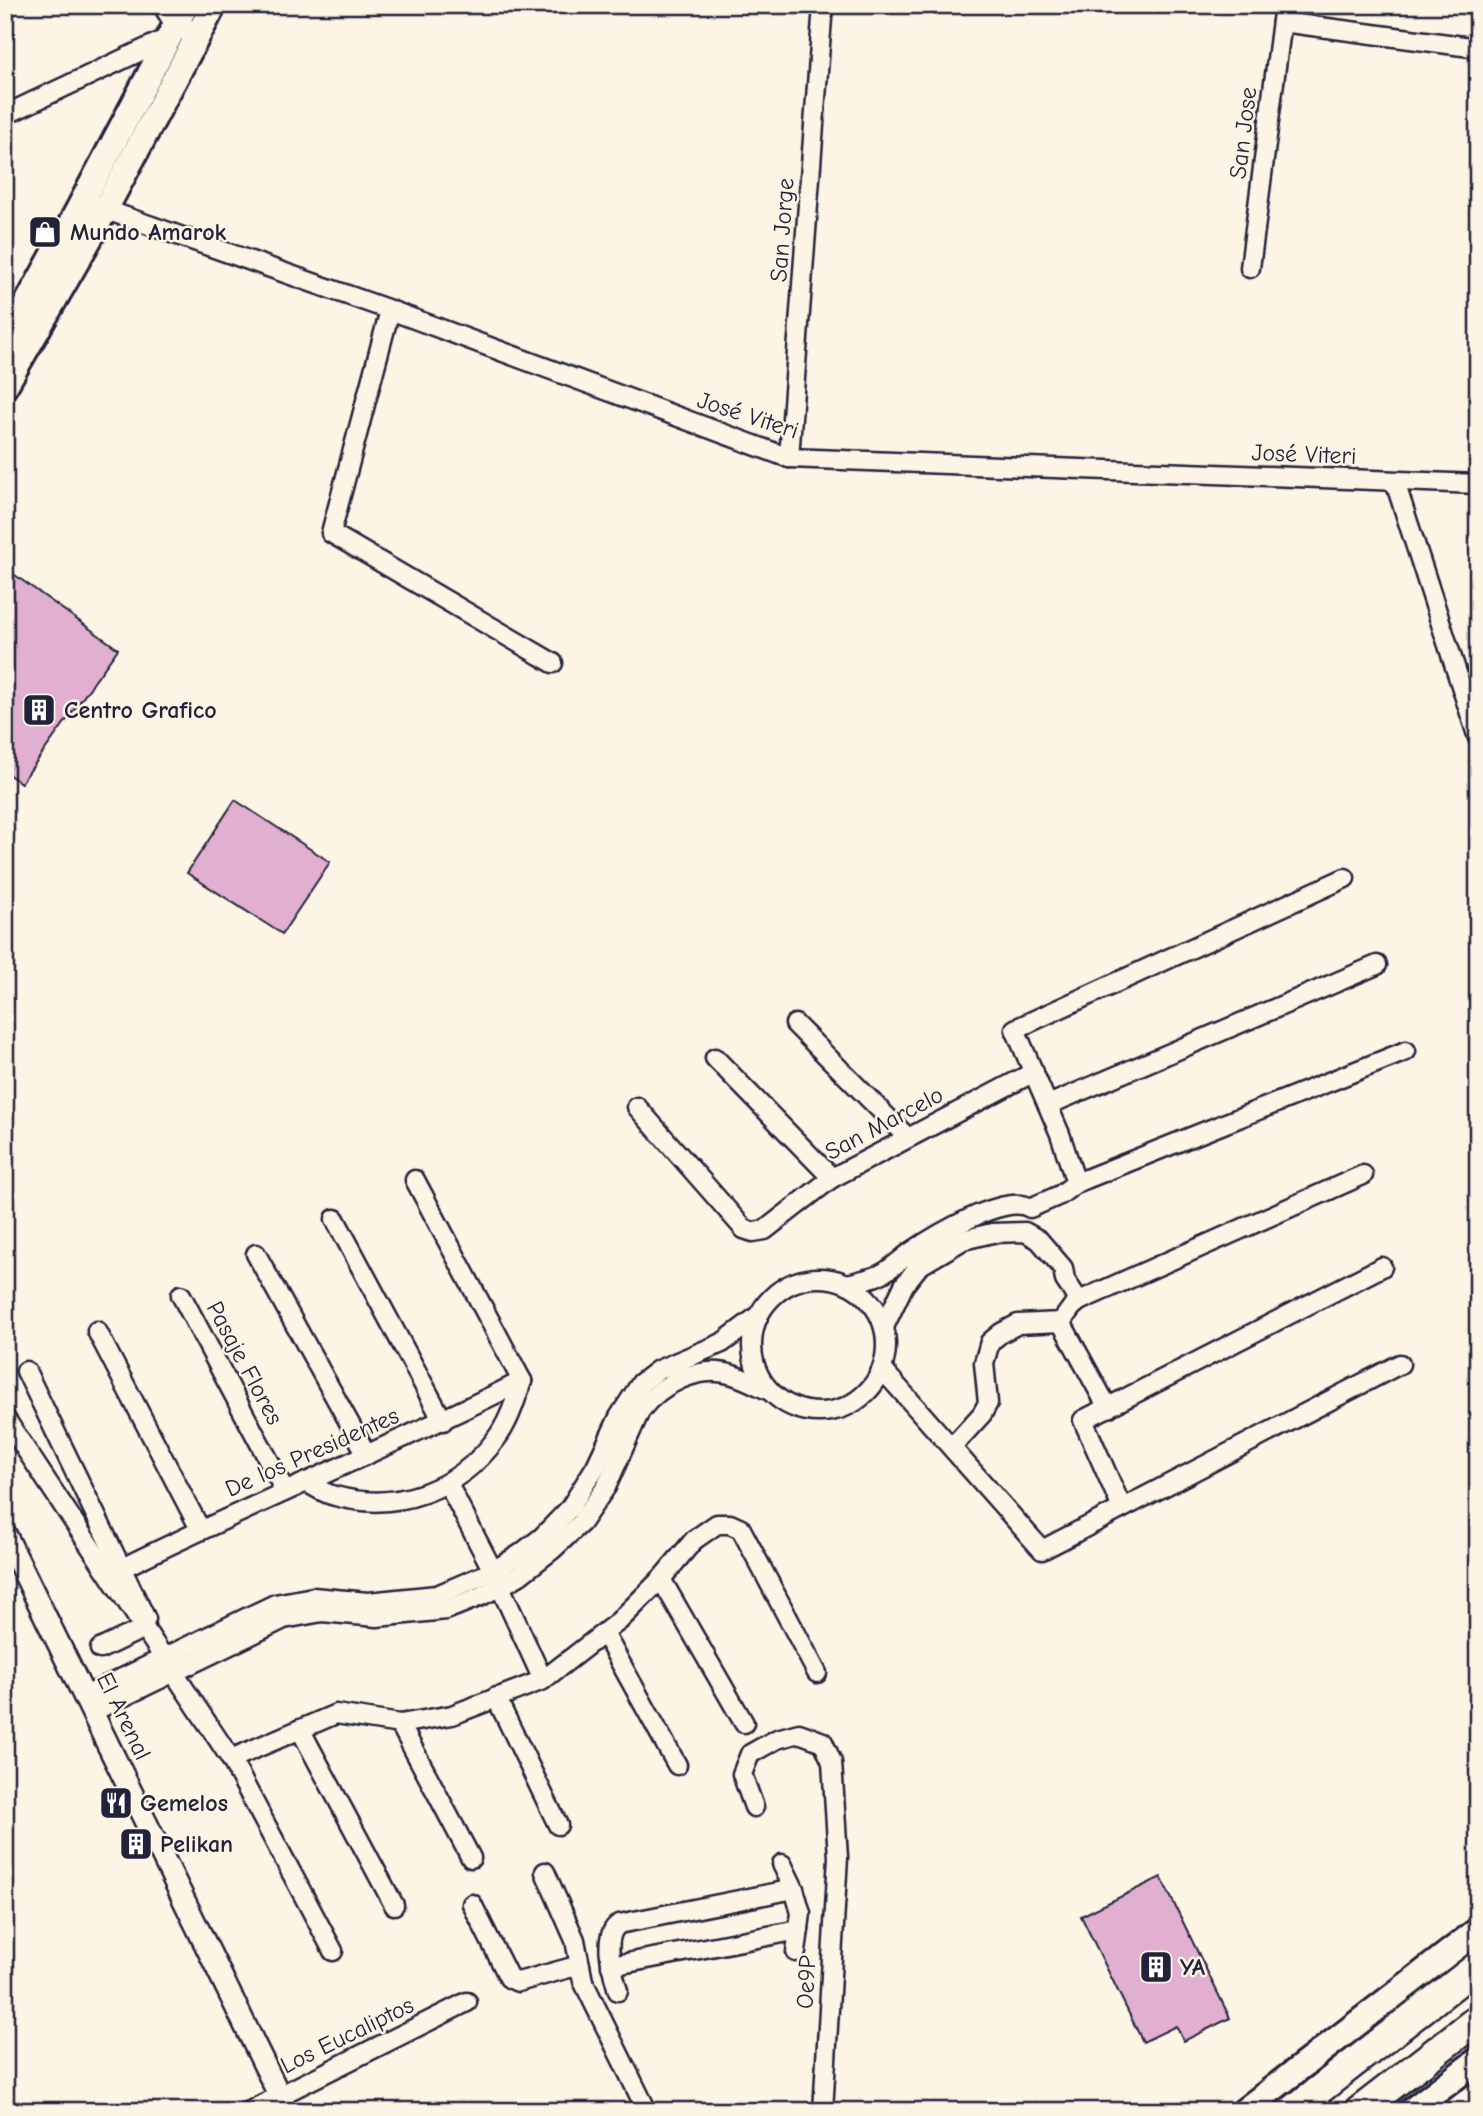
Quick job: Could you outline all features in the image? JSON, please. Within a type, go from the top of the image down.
[{"type":"highway","points":[[1292,2111],[1478,1966]]},
{"type":"highway","points":[[1359,2111],[1478,2019]]},
{"type":"main road","points":[[6,338],[93,206],[198,36],[214,5]]},
{"type":"main road","points":[[5,386],[93,206],[173,18]]},
{"type":"main road","points":[[1244,2111],[1478,1930]]},
{"type":"main road","points":[[1411,2111],[1478,2060]]},
{"type":"street","name":"San Jorge","points":[[789,458],[823,5]]},
{"type":"street","points":[[1283,14],[1478,48]]},
{"type":"street","name":"San Jose","points":[[1250,268],[1283,14]]},
{"type":"street","points":[[5,115],[173,18],[198,36]]},
{"type":"street","name":"José Viteri","points":[[93,206],[390,310],[789,458],[1478,484]]},
{"type":"street","points":[[390,310],[331,533],[553,663]]},
{"type":"street","points":[[1395,482],[1478,738]]},
{"type":"street","points":[[1076,1183],[1060,1134],[1015,1028],[1345,878]]},
{"type":"street","points":[[1048,1105],[1377,965]]},
{"type":"street","points":[[795,1024],[907,1137]]},
{"type":"street","points":[[1030,1208],[1060,1195],[1076,1183],[1406,1051]]},
{"type":"street","points":[[715,1058],[832,1178]]},
{"type":"street","name":"San Marcelo","points":[[637,1107],[744,1229],[753,1232],[765,1230],[832,1178],[1034,1072]]},
{"type":"street","points":[[1061,1322],[1079,1301],[1363,1175]]},
{"type":"street","points":[[306,1482],[332,1496],[360,1502],[389,1502],[419,1495],[448,1484],[471,1467],[496,1438],[512,1411],[522,1381],[415,1180]]},
{"type":"street","points":[[848,1284],[881,1274],[955,1224],[992,1210],[1016,1203],[1025,1204],[1030,1208],[1031,1225],[1025,1232]]},
{"type":"street","points":[[335,1219],[443,1421]]},
{"type":"street","points":[[884,1327],[904,1285],[919,1266],[963,1240],[992,1233],[1025,1232],[1038,1240],[1063,1268],[1065,1280],[1079,1301]]},
{"type":"street","points":[[256,1254],[367,1455]]},
{"type":"street","points":[[1122,1508],[1083,1420],[1382,1267]]},
{"type":"street","points":[[89,1704],[275,1604],[313,1597],[368,1609],[520,1575],[581,1523],[612,1476],[647,1402],[669,1385],[691,1376],[707,1372],[731,1374],[770,1391],[788,1404],[809,1411],[832,1410],[853,1402],[870,1388],[882,1368],[886,1348],[884,1327],[877,1310],[865,1296],[848,1284],[828,1278],[806,1279],[787,1286],[770,1298],[758,1316],[752,1336],[754,1365],[770,1391]]},
{"type":"street","name":"Pasaje Flores","points":[[181,1295],[285,1491]]},
{"type":"street","points":[[496,1579],[570,1508],[596,1465],[619,1417],[641,1383],[670,1364],[722,1343],[758,1316]]},
{"type":"street","points":[[1061,1322],[1108,1408]]},
{"type":"street","points":[[951,1447],[982,1415],[988,1403],[984,1363],[990,1342],[1018,1324],[1061,1322]]},
{"type":"street","points":[[97,1331],[200,1529]]},
{"type":"street","points":[[882,1368],[1042,1550],[1400,1364]]},
{"type":"street","points":[[26,1371],[146,1619],[142,1629],[100,1649]]},
{"type":"street","name":"De los Presidentes","points":[[122,1568],[200,1529],[443,1421],[522,1381]]},
{"type":"street","points":[[5,1418],[231,1759],[333,1951]]},
{"type":"street","points":[[596,1465],[612,1476]]},
{"type":"street","points":[[448,1484],[543,1681]]},
{"type":"street","points":[[231,1759],[336,1714],[400,1724],[452,1715],[543,1681],[619,1621],[694,1541],[718,1524],[730,1524],[741,1530],[817,1673]]},
{"type":"street","name":"El Arenal","points":[[5,1534],[284,2103]]},
{"type":"street","points":[[661,1579],[744,1723]]},
{"type":"street","points":[[604,1633],[677,1765]]},
{"type":"street","points":[[496,1697],[558,1825]]},
{"type":"street","points":[[400,1724],[471,1858]]},
{"type":"street","points":[[300,1729],[394,1905]]},
{"type":"street","name":"Oe9P","points":[[754,1807],[742,1774],[750,1754],[777,1740],[799,1733],[822,1742],[832,1762],[838,1857],[823,2111]]},
{"type":"street","points":[[782,1864],[794,1889],[800,1921],[796,1952]]},
{"type":"street","points":[[545,1872],[575,1940],[583,1981],[646,2111]]},
{"type":"street","points":[[618,1991],[611,1966],[610,1935],[613,1928],[619,1924],[794,1889]]},
{"type":"street","points":[[472,1904],[509,1978],[518,1982],[580,1965]]},
{"type":"street","points":[[611,1966],[834,1911]]},
{"type":"street","name":"Los Eucaliptos","points":[[249,2111],[284,2103],[467,2002]]},
{"type":"building","name":"Centro Grafico","points":[[5,568],[118,649],[21,783],[5,772]]},
{"type":"building","points":[[235,800],[330,862],[282,934],[187,873]]},
{"type":"building","name":"Pelikan","points":[[135,1830],[145,1851],[131,1857],[122,1838]]},
{"type":"building","name":"YA","points":[[1161,1877],[1230,2018],[1184,2041],[1176,2026],[1143,2042],[1081,1916]]},
{"type":"place","name":"Mundo Amarok","points":[[45,232]]},
{"type":"place","name":"Centro Grafico","points":[[39,710]]},
{"type":"place","name":"Gemelos","points":[[116,1803]]},
{"type":"place","name":"Pelikan","points":[[136,1844]]},
{"type":"place","name":"YA","points":[[1156,1967]]}]
